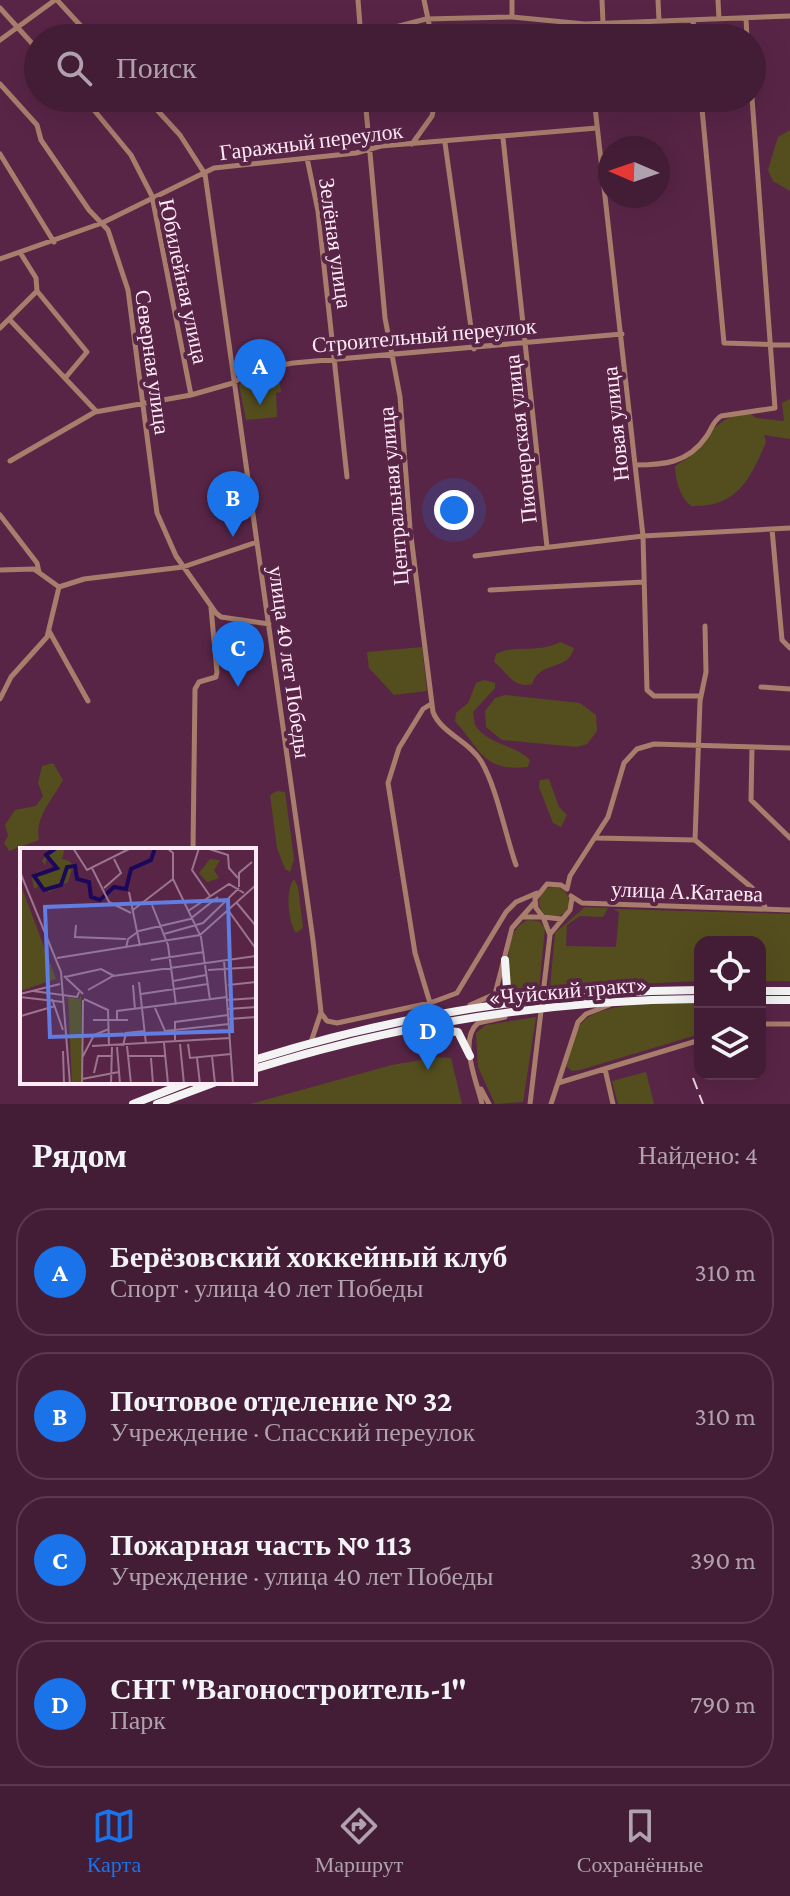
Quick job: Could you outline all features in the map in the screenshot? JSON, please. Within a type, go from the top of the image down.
[{"type":"highway","points":[[505,960],[505,984],[510,993],[553,1002]]},
{"type":"highway","name":"«Чуйский тракт»","points":[[256,1059],[311,1042],[439,1013],[694,990]]},
{"type":"highway","points":[[766,991],[790,991]]},
{"type":"highway","name":"«Чуйский тракт»","points":[[256,1068],[400,1031],[553,1002],[694,999]]},
{"type":"highway","points":[[766,1000],[790,1000]]},
{"type":"highway","points":[[400,1031],[453,1030],[463,1036],[470,1056]]},
{"type":"highway","points":[[133,1104],[184,1084]]},
{"type":"highway","points":[[157,1104],[211,1084]]},
{"type":"street","points":[[0,40],[56,0],[79,24]]},
{"type":"street","points":[[358,0],[360,24]]},
{"type":"street","points":[[424,0],[428,24]]},
{"type":"street","points":[[512,0],[512,17]]},
{"type":"street","points":[[602,0],[603,23]]},
{"type":"street","points":[[658,0],[659,21]]},
{"type":"street","points":[[718,0],[719,19]]},
{"type":"street","points":[[0,8],[24,35]]},
{"type":"street","points":[[408,24],[426,19],[512,17],[585,24],[790,16]]},
{"type":"street","points":[[746,18],[746,24]]},
{"type":"street","points":[[693,20],[693,24]]},
{"type":"street","name":"Северная улица","points":[[0,84],[24,111]]},
{"type":"street","name":"Северная улица","points":[[25,112],[37,125],[41,140],[112,239],[128,290],[157,513],[183,567],[211,607]]},
{"type":"street","name":"Юбилейная улица","points":[[96,112],[131,155],[152,196],[191,395]]},
{"type":"street","name":"улица 40 лет Победы","points":[[159,112],[189,146],[205,174],[321,1012]]},
{"type":"street","name":"Центральная улица","points":[[366,112],[390,355],[403,425],[410,528],[431,704]]},
{"type":"street","points":[[412,144],[428,124],[432,112]]},
{"type":"street","name":"Новая улица","points":[[595,112],[643,536],[647,690],[654,696],[701,696]]},
{"type":"street","points":[[702,112],[724,343],[790,345]]},
{"type":"street","points":[[635,465],[673,464],[702,442],[714,421],[721,416],[775,408],[753,112]]},
{"type":"street","name":"Гаражный переулок","points":[[0,259],[102,223],[214,168],[369,151],[381,146],[597,128]]},
{"type":"street","name":"Пионерская улица","points":[[503,138],[547,547]]},
{"type":"street","points":[[445,143],[474,349]]},
{"type":"street","points":[[0,154],[54,242]]},
{"type":"street","name":"Зелёная улица","points":[[307,158],[318,211],[347,477]]},
{"type":"street","points":[[21,254],[36,278],[37,291],[87,352],[66,377]]},
{"type":"street","points":[[0,328],[37,291]]},
{"type":"street","points":[[9,319],[97,412]]},
{"type":"street","name":"Строительный переулок","points":[[10,461],[97,412],[191,395],[233,383],[261,369],[335,359],[622,334]]},
{"type":"street","points":[[0,515],[37,563],[39,572]]},
{"type":"street","points":[[475,556],[643,536],[790,528]]},
{"type":"street","points":[[772,529],[782,640],[790,648]]},
{"type":"street","points":[[59,587],[84,579],[183,567],[257,542]]},
{"type":"street","points":[[0,570],[28,568],[59,587]]},
{"type":"street","points":[[490,590],[644,582]]},
{"type":"street","points":[[0,699],[4,687],[41,647],[49,630],[59,587]]},
{"type":"street","points":[[211,607],[221,617],[269,624]]},
{"type":"street","points":[[193,848],[195,689],[199,682],[216,677],[217,672],[211,607]]},
{"type":"street","points":[[695,840],[697,745],[706,672],[705,626]]},
{"type":"street","points":[[49,630],[88,701]]},
{"type":"street","points":[[761,687],[790,689]]},
{"type":"street","points":[[430,1003],[405,898],[388,783],[399,748],[423,709],[431,704],[438,723],[461,738],[482,763],[516,865]]},
{"type":"street","points":[[567,889],[570,876],[608,817],[624,763],[632,752],[648,744],[790,748]]},
{"type":"street","points":[[752,747],[751,800],[790,838]]},
{"type":"street","points":[[595,838],[695,840],[757,892],[766,909]]},
{"type":"street","points":[[321,1012],[327,1021],[337,1023],[450,997],[463,988],[506,912],[516,902],[570,876]]},
{"type":"street","points":[[550,935],[570,910],[582,903],[567,889],[554,883]]},
{"type":"street","points":[[439,1013],[490,999],[505,960],[512,928],[535,902],[537,893]]},
{"type":"street","points":[[570,910],[571,896]]},
{"type":"street","points":[[530,1104],[541,1032],[550,935],[535,902]]},
{"type":"street","name":"улица А.Катаева","points":[[582,903],[790,910]]},
{"type":"street","points":[[522,917],[561,919]]},
{"type":"street","points":[[482,1104],[470,1056],[470,1034],[478,1023],[553,1002]]},
{"type":"street","points":[[551,1104],[578,1022],[586,1014],[618,1002]]},
{"type":"street","points":[[311,1042],[321,1012]]},
{"type":"street","points":[[766,1024],[790,1024]]},
{"type":"street","points":[[558,1083],[694,1042]]},
{"type":"street","points":[[605,1069],[613,1104]]},
{"type":"street","points":[[475,1073],[489,1104]]},
{"type":"shaded area","points":[[790,130],[790,191],[773,181],[768,170],[778,137]]},
{"type":"shaded area","points":[[271,371],[272,384],[280,383],[281,392],[276,393],[277,417],[246,420],[239,385],[248,375]]},
{"type":"shaded area","points":[[790,399],[790,439],[764,435],[766,442],[748,479],[740,488],[720,502],[691,506],[679,489],[675,467],[730,417],[748,412],[756,418],[784,421],[782,403]]},
{"type":"shaded area","points":[[560,642],[574,648],[571,655],[560,664],[541,672],[532,684],[515,682],[494,662],[496,654],[503,651],[543,648]]},
{"type":"shaded area","points":[[422,647],[427,691],[394,695],[369,668],[367,652]]},
{"type":"shaded area","points":[[484,680],[495,683],[495,688],[473,712],[475,725],[487,737],[524,755],[530,760],[528,767],[501,766],[484,757],[455,721],[456,713],[468,703],[476,683]]},
{"type":"shaded area","points":[[505,695],[580,703],[596,715],[597,731],[587,744],[577,747],[502,740],[486,727],[485,711],[495,698]]},
{"type":"shaded area","points":[[53,763],[63,780],[42,816],[39,840],[9,851],[4,843],[8,836],[5,825],[15,810],[36,806],[43,796],[38,783],[42,766]]},
{"type":"shaded area","points":[[549,779],[559,807],[567,815],[561,827],[553,823],[539,787],[540,780]]},
{"type":"shaded area","points":[[277,791],[285,792],[294,859],[290,872],[285,869],[277,848],[270,795]]},
{"type":"shaded area","points":[[294,879],[298,887],[303,928],[296,933],[289,906],[289,891]]},
{"type":"shaded area","points":[[554,887],[560,888],[568,896],[568,908],[560,916],[554,917],[548,916],[540,908],[539,902],[540,896],[548,888]]},
{"type":"shaded area","points":[[585,907],[608,908],[603,917],[580,916],[567,925],[566,946],[616,947],[619,912],[613,909],[790,914],[790,981],[766,981],[766,936],[694,936],[694,981],[550,988],[555,933]]},
{"type":"shaded area","points":[[528,920],[539,921],[545,928],[539,989],[518,991],[510,985],[509,948],[515,931]]},
{"type":"shaded area","points":[[694,1003],[694,1036],[580,1070],[572,1071],[566,1066],[578,1029],[589,1017],[618,1007]]},
{"type":"shaded area","points":[[536,1017],[523,1102],[495,1104],[478,1067],[476,1033],[486,1025]]},
{"type":"shaded area","points":[[438,1057],[451,1058],[462,1104],[250,1104],[392,1065]]},
{"type":"shaded area","points":[[646,1072],[654,1104],[618,1104],[612,1081]]},
{"type":"railway","points":[[693,1078],[703,1104]]},
{"type":"place","name":"Берёзовский хоккейный клуб","points":[[260,405]]},
{"type":"place","name":"Почтовое отделение № 32","points":[[233,537]]},
{"type":"place","name":"Пожарная часть № 113","points":[[238,687]]},
{"type":"place","name":"СНТ \"Вагоностроитель-1\"","points":[[428,1070]]}]
